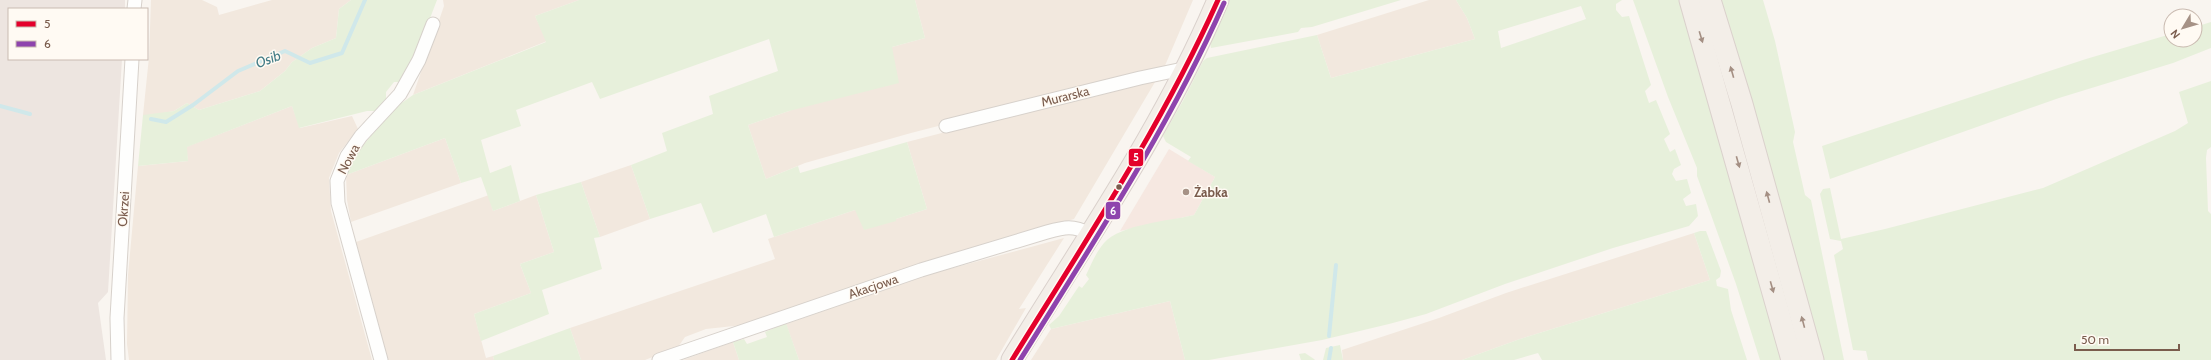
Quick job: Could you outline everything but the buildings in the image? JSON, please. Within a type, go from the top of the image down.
[{"type":"main road","points":[[1012,360],[1149,139],[1185,73],[1218,0]]},
{"type":"main road","points":[[1690,0],[1792,360]]},
{"type":"main road","points":[[1710,0],[1744,111],[1813,360]]},
{"type":"street","name":"Nowa","points":[[381,360],[338,203],[337,181],[347,156],[361,136],[400,94],[419,60],[433,24]]},
{"type":"street","name":"Okrzei","points":[[118,360],[117,318],[132,60]]},
{"type":"street","name":"Murarska","points":[[946,126],[1140,78],[1178,70],[1185,73]]},
{"type":"street","name":"Akacjowa","points":[[659,360],[921,270],[1047,232],[1062,228],[1078,228],[1090,234]]},
{"type":"shaded area","points":[[0,0],[125,0],[125,8],[8,8],[8,60],[122,60],[108,292],[98,303],[106,360],[0,360]]},
{"type":"shaded area","points":[[151,0],[202,0],[217,7],[219,15],[272,0],[351,0],[339,9],[336,38],[312,48],[292,62],[285,71],[260,91],[199,110],[187,103],[174,111],[153,115],[143,115],[149,57]]},
{"type":"shaded area","points":[[443,0],[579,0],[535,16],[547,41],[413,95],[444,6]]},
{"type":"shaded area","points":[[915,0],[1193,0],[1164,68],[911,133],[805,163],[766,179],[748,125],[789,111],[892,47],[925,38]]},
{"type":"shaded area","points":[[1429,0],[1456,0],[1467,18],[1475,39],[1331,78],[1317,35]]},
{"type":"shaded area","points":[[1158,77],[1074,219],[990,243],[743,325],[706,329],[685,337],[678,347],[645,360],[581,360],[570,328],[775,259],[768,239],[855,210],[896,221],[896,219],[927,209],[907,142]]},
{"type":"shaded area","points":[[292,106],[300,128],[352,116],[358,129],[339,153],[329,178],[331,211],[372,360],[129,360],[127,344],[128,275],[138,166],[188,161],[186,147]]},
{"type":"shaded area","points":[[445,138],[461,183],[351,222],[347,200],[346,175]]},
{"type":"shaded area","points":[[1169,149],[1215,177],[1194,215],[1120,231]]},
{"type":"shaded area","points":[[631,165],[650,219],[600,237],[581,182]]},
{"type":"shaded area","points":[[489,195],[493,211],[536,195],[554,252],[520,264],[531,293],[474,314],[486,358],[493,356],[494,360],[388,360],[356,242]]},
{"type":"shaded area","points":[[1694,233],[1710,280],[1520,339],[1462,360],[1343,360],[1342,350],[1439,318],[1506,293]]},
{"type":"shaded area","points":[[1064,238],[1019,309],[1026,308],[996,360],[799,360],[786,324],[927,275]]},
{"type":"shaded area","points":[[1170,301],[1185,360],[1031,360],[1051,329]]},
{"type":"shaded area","points":[[733,342],[739,360],[683,360]]},
{"type":"green space","points":[[351,0],[437,0],[419,47],[402,82],[394,82],[386,92],[386,103],[377,111],[367,111],[299,128],[292,106],[187,147],[188,161],[138,166],[143,115],[174,111],[187,103],[199,110],[260,91],[285,71],[292,62],[312,48],[336,38],[339,9]]},
{"type":"green space","points":[[579,0],[915,0],[925,38],[892,47],[899,83],[789,111],[748,125],[766,179],[798,166],[800,173],[907,142],[927,209],[896,219],[896,221],[864,230],[855,210],[774,237],[766,214],[713,233],[701,203],[650,219],[631,165],[667,151],[662,133],[713,114],[709,96],[778,71],[769,39],[600,99],[592,82],[516,110],[521,126],[481,140],[490,173],[511,165],[520,201],[493,211],[481,177],[461,183],[445,138],[346,175],[352,159],[393,109],[413,95],[546,42],[535,16]]},
{"type":"green space","points":[[1229,0],[1401,0],[1312,27],[1301,28],[1298,32],[1211,48],[1210,43]]},
{"type":"green space","points":[[1456,0],[1622,0],[1616,4],[1616,10],[1622,17],[1629,16],[1651,85],[1645,91],[1649,103],[1656,100],[1670,134],[1664,139],[1670,152],[1675,149],[1681,165],[1674,169],[1672,174],[1676,181],[1687,179],[1691,193],[1683,199],[1686,206],[1696,204],[1698,216],[1689,226],[1613,248],[1505,284],[1426,314],[1322,340],[1209,360],[1185,360],[1170,301],[1051,329],[1049,325],[1059,316],[1079,286],[1082,288],[1089,279],[1086,275],[1096,254],[1104,243],[1122,231],[1133,227],[1194,215],[1215,177],[1188,161],[1191,157],[1166,142],[1163,136],[1203,61],[1207,58],[1317,35],[1331,78],[1475,39],[1467,18]],"holes":[[[1581,6],[1586,19],[1501,48],[1498,31]]]},
{"type":"green space","points":[[1633,0],[1680,0],[1784,360],[1760,360],[1736,284],[1697,176],[1697,168],[1668,97]]},
{"type":"green space","points":[[1718,0],[1763,0],[1775,41],[1795,132],[1793,142],[1805,195],[1811,200],[1844,360],[1823,360]]},
{"type":"green space","points":[[2211,22],[2211,48],[2173,63],[2059,98],[1830,179],[1822,146],[2086,59],[2163,36],[2163,48],[2203,48],[2203,24]]},
{"type":"green space","points":[[2211,81],[2211,147],[2207,150],[2206,158],[2208,211],[2211,214],[2211,360],[1868,360],[1866,351],[1853,350],[1834,255],[1843,249],[1841,241],[1830,239],[1820,194],[1823,189],[1830,188],[1841,239],[2043,188],[2175,131],[2188,123],[2179,92]]},
{"type":"green space","points":[[581,182],[600,237],[594,238],[602,269],[542,290],[549,314],[481,341],[474,314],[531,293],[520,264],[554,252],[536,195]]},
{"type":"green space","points":[[1706,231],[1721,271],[1720,277],[1716,280],[1717,286],[1728,289],[1731,310],[1747,360],[1542,360],[1538,353],[1514,360],[1462,360],[1520,339],[1710,280],[1694,233]]},
{"type":"green space","points":[[786,323],[799,360],[739,360],[733,342],[744,339],[747,344],[767,337],[765,332]]},
{"type":"green space","points":[[570,328],[581,360],[494,360],[493,356]]},
{"type":"green space","points":[[1340,345],[1343,360],[1323,360],[1326,348]]},
{"type":"green space","points":[[1305,353],[1315,360],[1301,360],[1299,354]]},
{"type":"waterway","name":"Osib","points":[[151,119],[166,122],[193,105],[238,71],[285,51],[310,63],[342,53],[365,0]]},
{"type":"waterway","name":"Osib","points":[[0,106],[30,114]]},
{"type":"waterway","points":[[1329,336],[1336,265]]},
{"type":"waterway","points":[[1329,360],[1331,348]]},
{"type":"transit line","name":"5","points":[[1012,360],[1147,139],[1196,47],[1218,0]]},
{"type":"transit line","name":"6","points":[[1020,360],[1102,229],[1154,140],[1202,50],[1224,3]]},
{"type":"place","name":"Żabka","points":[[1186,192]]}]
